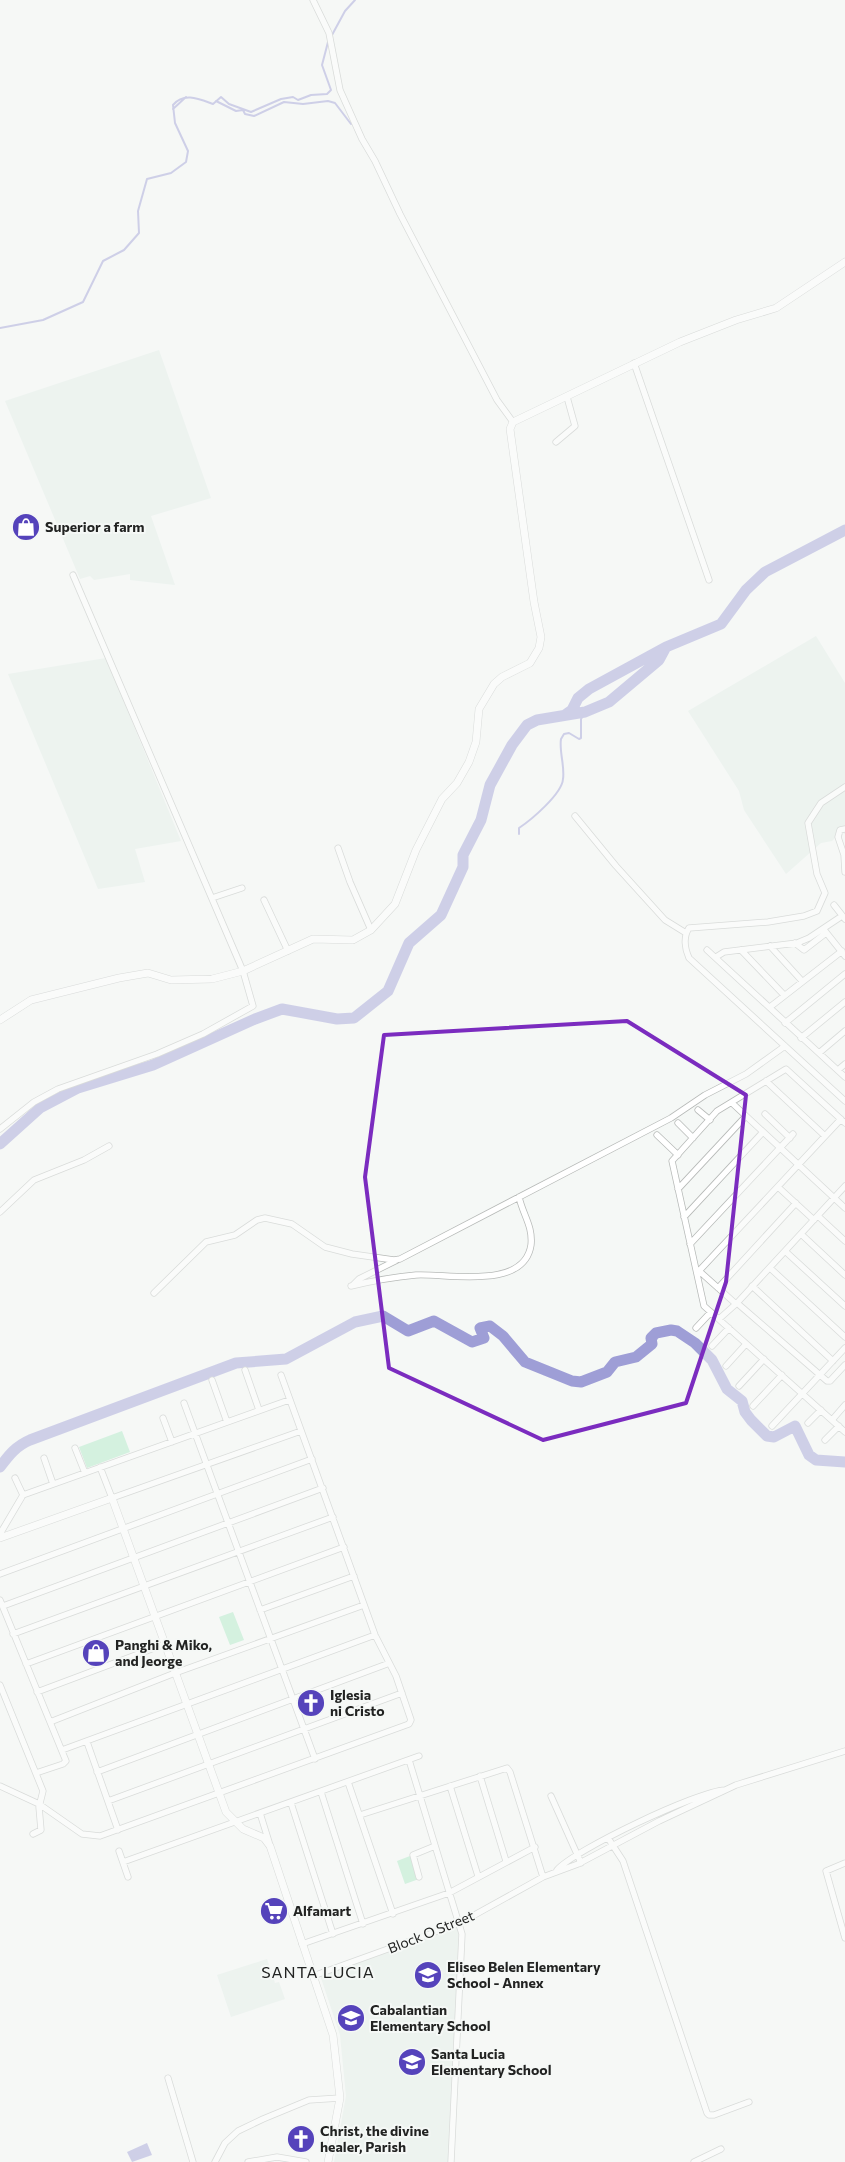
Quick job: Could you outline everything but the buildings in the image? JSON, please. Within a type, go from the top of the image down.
[{"type":"street","points":[[313,0],[329,33],[340,90],[362,139],[375,160],[400,214],[498,400],[513,422]]},
{"type":"street","points":[[0,1020],[31,1000],[119,978],[148,973],[172,980],[212,978],[243,971],[313,939],[353,940],[372,930],[395,904],[416,850],[442,800],[457,783],[469,762],[476,742],[479,709],[494,684],[514,670],[530,663],[539,648],[540,637],[510,429],[513,422],[634,363],[736,320],[776,308],[845,262]]},
{"type":"street","points":[[634,363],[709,580]]},
{"type":"street","points":[[556,442],[575,426],[567,397]]},
{"type":"street","points":[[0,1129],[34,1102],[58,1088],[157,1054],[203,1034],[250,1009],[254,1002],[243,971],[74,575]]},
{"type":"street","points":[[845,787],[820,803],[808,823],[817,874],[825,893],[816,911],[804,916],[768,922],[689,928],[686,933],[686,952],[690,958],[845,1101]]},
{"type":"street","points":[[575,816],[609,859],[664,920],[686,933]]},
{"type":"street","points":[[845,829],[840,830],[838,837],[844,854],[845,872]]},
{"type":"street","points":[[338,848],[350,882],[372,930]]},
{"type":"street","points":[[212,898],[242,888]]},
{"type":"street","points":[[264,900],[288,951]]},
{"type":"street","points":[[716,957],[720,953],[795,943],[825,931],[844,918],[834,905]]},
{"type":"street","points":[[770,1007],[802,981],[843,953],[825,931]]},
{"type":"street","points":[[770,946],[802,981]]},
{"type":"street","points":[[707,950],[770,1007],[784,1023],[845,1077]]},
{"type":"street","points":[[741,950],[784,995]]},
{"type":"street","points":[[784,1023],[845,974]]},
{"type":"street","points":[[801,1038],[845,1002]]},
{"type":"street","points":[[819,1053],[845,1031]]},
{"type":"street","points":[[519,1197],[531,1226],[531,1245],[527,1258],[517,1268],[486,1276],[416,1275],[351,1286],[359,1279],[671,1118],[705,1095],[746,1074],[785,1046]]},
{"type":"street","points":[[838,1070],[845,1064]]},
{"type":"street","points":[[698,1270],[825,1136],[843,1121],[786,1068],[717,1111],[672,1161],[690,1244],[698,1270],[704,1306],[845,1432]]},
{"type":"street","points":[[766,1081],[825,1136]]},
{"type":"street","points":[[732,1102],[845,1208]]},
{"type":"street","points":[[698,1110],[710,1120]]},
{"type":"street","points":[[690,1244],[791,1136],[765,1114]]},
{"type":"street","points":[[678,1190],[746,1116]]},
{"type":"street","points":[[678,1123],[694,1138]]},
{"type":"street","points":[[684,1217],[763,1132]]},
{"type":"street","points":[[657,1135],[678,1155]]},
{"type":"street","points":[[0,1212],[34,1180],[84,1160],[109,1146]]},
{"type":"street","points":[[719,1319],[737,1303],[845,1186]]},
{"type":"street","points":[[778,1187],[845,1241]]},
{"type":"street","points":[[718,1288],[796,1203]]},
{"type":"street","points":[[154,1293],[206,1242],[235,1235],[257,1220],[265,1218],[292,1224],[325,1247],[352,1254],[394,1260],[400,1259]]},
{"type":"street","points":[[801,1234],[845,1275]]},
{"type":"street","points":[[785,1251],[845,1306]]},
{"type":"street","points":[[770,1268],[845,1337]]},
{"type":"street","points":[[698,1270],[819,1375],[830,1381],[845,1365]]},
{"type":"street","points":[[752,1286],[833,1361]]},
{"type":"street","points":[[696,1328],[711,1312]]},
{"type":"street","points":[[712,1346],[729,1328]]},
{"type":"street","points":[[726,1366],[746,1344]]},
{"type":"street","points":[[772,1426],[845,1348]]},
{"type":"street","points":[[739,1386],[764,1359]]},
{"type":"street","points":[[245,1370],[259,1410]]},
{"type":"street","points":[[753,1406],[782,1375]]},
{"type":"street","points":[[0,1786],[39,1804],[82,1834],[100,1836],[409,1724],[411,1720],[402,1693],[375,1635],[281,1376]]},
{"type":"street","points":[[212,1380],[227,1422]]},
{"type":"street","points":[[0,1534],[23,1495],[289,1400]]},
{"type":"street","points":[[184,1403],[315,1759]]},
{"type":"street","points":[[832,1420],[845,1405]]},
{"type":"street","points":[[808,1423],[821,1410]]},
{"type":"street","points":[[163,1418],[172,1442]]},
{"type":"street","points":[[825,1440],[839,1426]]},
{"type":"street","points":[[0,1538],[301,1431]]},
{"type":"street","points":[[75,1448],[85,1473]]},
{"type":"street","points":[[44,1458],[53,1484]]},
{"type":"street","points":[[0,1574],[312,1459]]},
{"type":"street","points":[[100,1467],[226,1812],[243,1829],[264,1838],[270,1846]]},
{"type":"street","points":[[15,1478],[23,1495]]},
{"type":"street","points":[[2,1606],[323,1488]]},
{"type":"street","points":[[13,1634],[333,1517]]},
{"type":"street","points":[[26,1664],[249,1580],[344,1547]]},
{"type":"street","points":[[260,1610],[354,1576]]},
{"type":"street","points":[[0,1600],[66,1761],[63,1764],[36,1773]]},
{"type":"street","points":[[50,1722],[176,1673],[364,1606]]},
{"type":"street","points":[[62,1750],[375,1635]]},
{"type":"street","points":[[38,1692],[165,1644]]},
{"type":"street","points":[[97,1772],[387,1664]]},
{"type":"street","points":[[0,1684],[43,1792],[39,1804],[42,1830],[33,1834]]},
{"type":"street","points":[[108,1801],[402,1693]]},
{"type":"street","points":[[87,1742],[118,1830]]},
{"type":"street","points":[[557,1870],[580,1863],[679,1805],[708,1792],[724,1790],[751,1779],[844,1751],[845,1758]]},
{"type":"street","points":[[123,1862],[419,1756]]},
{"type":"street","points":[[409,1760],[462,1934],[451,2162]]},
{"type":"street","points":[[360,1816],[504,1767],[509,1768],[535,1846],[543,1877]]},
{"type":"street","points":[[480,1776],[506,1861]]},
{"type":"street","points":[[348,1782],[392,1914]]},
{"type":"street","points":[[450,1786],[478,1876]]},
{"type":"street","points":[[557,1870],[576,1855],[608,1838],[658,1818],[682,1811],[717,1796],[724,1790]]},
{"type":"street","points":[[321,1792],[363,1924]]},
{"type":"street","points":[[551,1796],[580,1863]]},
{"type":"street","points":[[291,1803],[333,1934]]},
{"type":"street","points":[[679,1805],[682,1811]]},
{"type":"street","points":[[260,1814],[333,2035],[340,2098],[328,2162]]},
{"type":"street","points":[[608,1838],[622,1859],[650,1937],[707,2113],[710,2116],[749,2102]]},
{"type":"street","points":[[419,1877],[413,1855],[435,1846]]},
{"type":"street","points":[[302,1944],[449,1893],[535,1846]]},
{"type":"street","points":[[119,1851],[128,1877]]},
{"type":"street","points":[[845,1863],[826,1871],[845,1938]]},
{"type":"street","name":"Block O Street","points":[[314,1976],[460,1923],[557,1870]]},
{"type":"street","points":[[168,2078],[193,2162]]},
{"type":"street","points":[[215,2162],[225,2143],[238,2131],[296,2104],[309,2100],[340,2098]]},
{"type":"street","points":[[694,2162],[710,2159],[721,2149]]},
{"type":"street","points":[[248,2162],[277,2157],[306,2162]]},
{"type":"highlighted area","points":[[627,1021],[746,1095],[726,1282],[686,1403],[543,1440],[389,1368],[365,1177],[384,1035]]},
{"type":"shaded area","points":[[159,350],[211,498],[151,516],[175,585],[130,580],[130,574],[94,580],[90,576],[80,579],[5,401]]},
{"type":"shaded area","points":[[816,636],[845,683],[845,834],[841,832],[832,841],[821,843],[786,874],[744,810],[739,791],[688,711]]},
{"type":"shaded area","points":[[106,658],[181,841],[135,849],[145,882],[98,889],[8,674]]},
{"type":"shaded area","points":[[459,1927],[448,2162],[334,2162],[346,2096],[340,2035],[320,1975]]},
{"type":"shaded area","points":[[267,1959],[275,1983],[279,1982],[285,1999],[231,2017],[217,1975]]},
{"type":"green space","points":[[122,1431],[130,1452],[87,1468],[79,1447]]},
{"type":"green space","points":[[233,1612],[244,1640],[230,1645],[219,1617]]},
{"type":"green space","points":[[410,1856],[419,1879],[405,1884],[397,1861]]},
{"type":"water","points":[[147,2143],[152,2155],[132,2162],[127,2152]]},
{"type":"waterway","points":[[332,35],[345,11],[355,0]]},
{"type":"waterway","points":[[0,328],[43,320],[83,302],[103,261],[124,250],[139,233],[138,211],[147,179],[171,173],[186,162],[188,151],[175,123],[173,105],[177,101],[192,98],[213,104],[221,97],[229,104],[251,112],[281,99],[293,97],[298,100],[311,95],[327,94],[331,90],[322,65],[328,42]]},
{"type":"waterway","points":[[173,109],[186,97]]},
{"type":"waterway","points":[[216,101],[236,111],[243,110],[245,114],[254,116],[284,102],[303,104],[328,101],[335,103],[351,124]]},
{"type":"waterway","points":[[0,1144],[40,1108],[78,1088],[153,1065],[255,1019],[282,1009],[337,1019],[354,1018],[388,991],[409,943],[441,915],[463,867],[463,855],[481,820],[490,785],[512,745],[527,725],[537,720],[585,712],[609,702],[659,660],[666,647],[721,624],[746,590],[765,572],[845,530]]},
{"type":"waterway","points":[[565,715],[572,710],[578,698],[589,689],[666,647]]},
{"type":"waterway","points":[[519,834],[519,828],[552,799],[561,785],[563,779],[561,739],[564,734],[569,733],[579,739],[581,738],[581,719],[585,712]]},
{"type":"waterway","points":[[0,1467],[13,1451],[30,1440],[236,1363],[286,1359],[355,1322],[383,1316],[408,1331],[434,1321],[472,1342],[484,1338],[480,1328],[490,1326],[503,1336],[525,1362],[572,1381],[581,1382],[607,1372],[615,1362],[636,1357],[652,1344],[651,1338],[656,1333],[671,1330],[677,1331],[695,1343],[712,1360],[727,1389],[742,1401],[745,1412],[767,1436],[774,1437],[795,1426],[809,1455],[816,1460],[845,1462]]},
{"type":"place","name":"Superior a farm","points":[[26,527]]},
{"type":"place","name":"Panghi & Miko, and Jeorge","points":[[96,1653]]},
{"type":"place","name":"Iglesia ni Cristo","points":[[311,1703]]},
{"type":"place","name":"Alfamart","points":[[274,1911]]},
{"type":"place","name":"Eliseo Belen Elementary School - Annex","points":[[428,1975]]},
{"type":"place","name":"Cabalantian Elementary School","points":[[351,2018]]},
{"type":"place","name":"Santa Lucia Elementary School","points":[[412,2062]]},
{"type":"place","name":"Christ, the divine healer, Parish","points":[[301,2139]]},
{"type":"district","name":"SANTA LUCIA","points":[[318,1972]]}]
